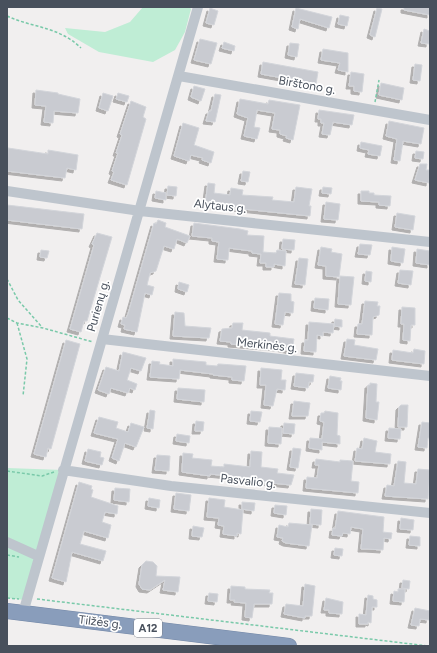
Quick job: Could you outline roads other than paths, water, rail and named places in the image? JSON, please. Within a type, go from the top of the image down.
[{"type":"highway","name":"Tilžės g.","points":[[7,611],[24,606],[289,646]]},
{"type":"street","name":"Purienų g.","points":[[24,606],[140,211],[198,7]]},
{"type":"street","name":"Birštono g.","points":[[179,76],[430,120]]},
{"type":"street","name":"Alytaus g.","points":[[7,191],[140,211],[430,242]]},
{"type":"street","name":"Merkinės g.","points":[[101,342],[430,376]]},
{"type":"street","name":"Pasvalio g.","points":[[63,470],[171,486],[430,512]]},
{"type":"street","points":[[7,542],[38,556]]}]
